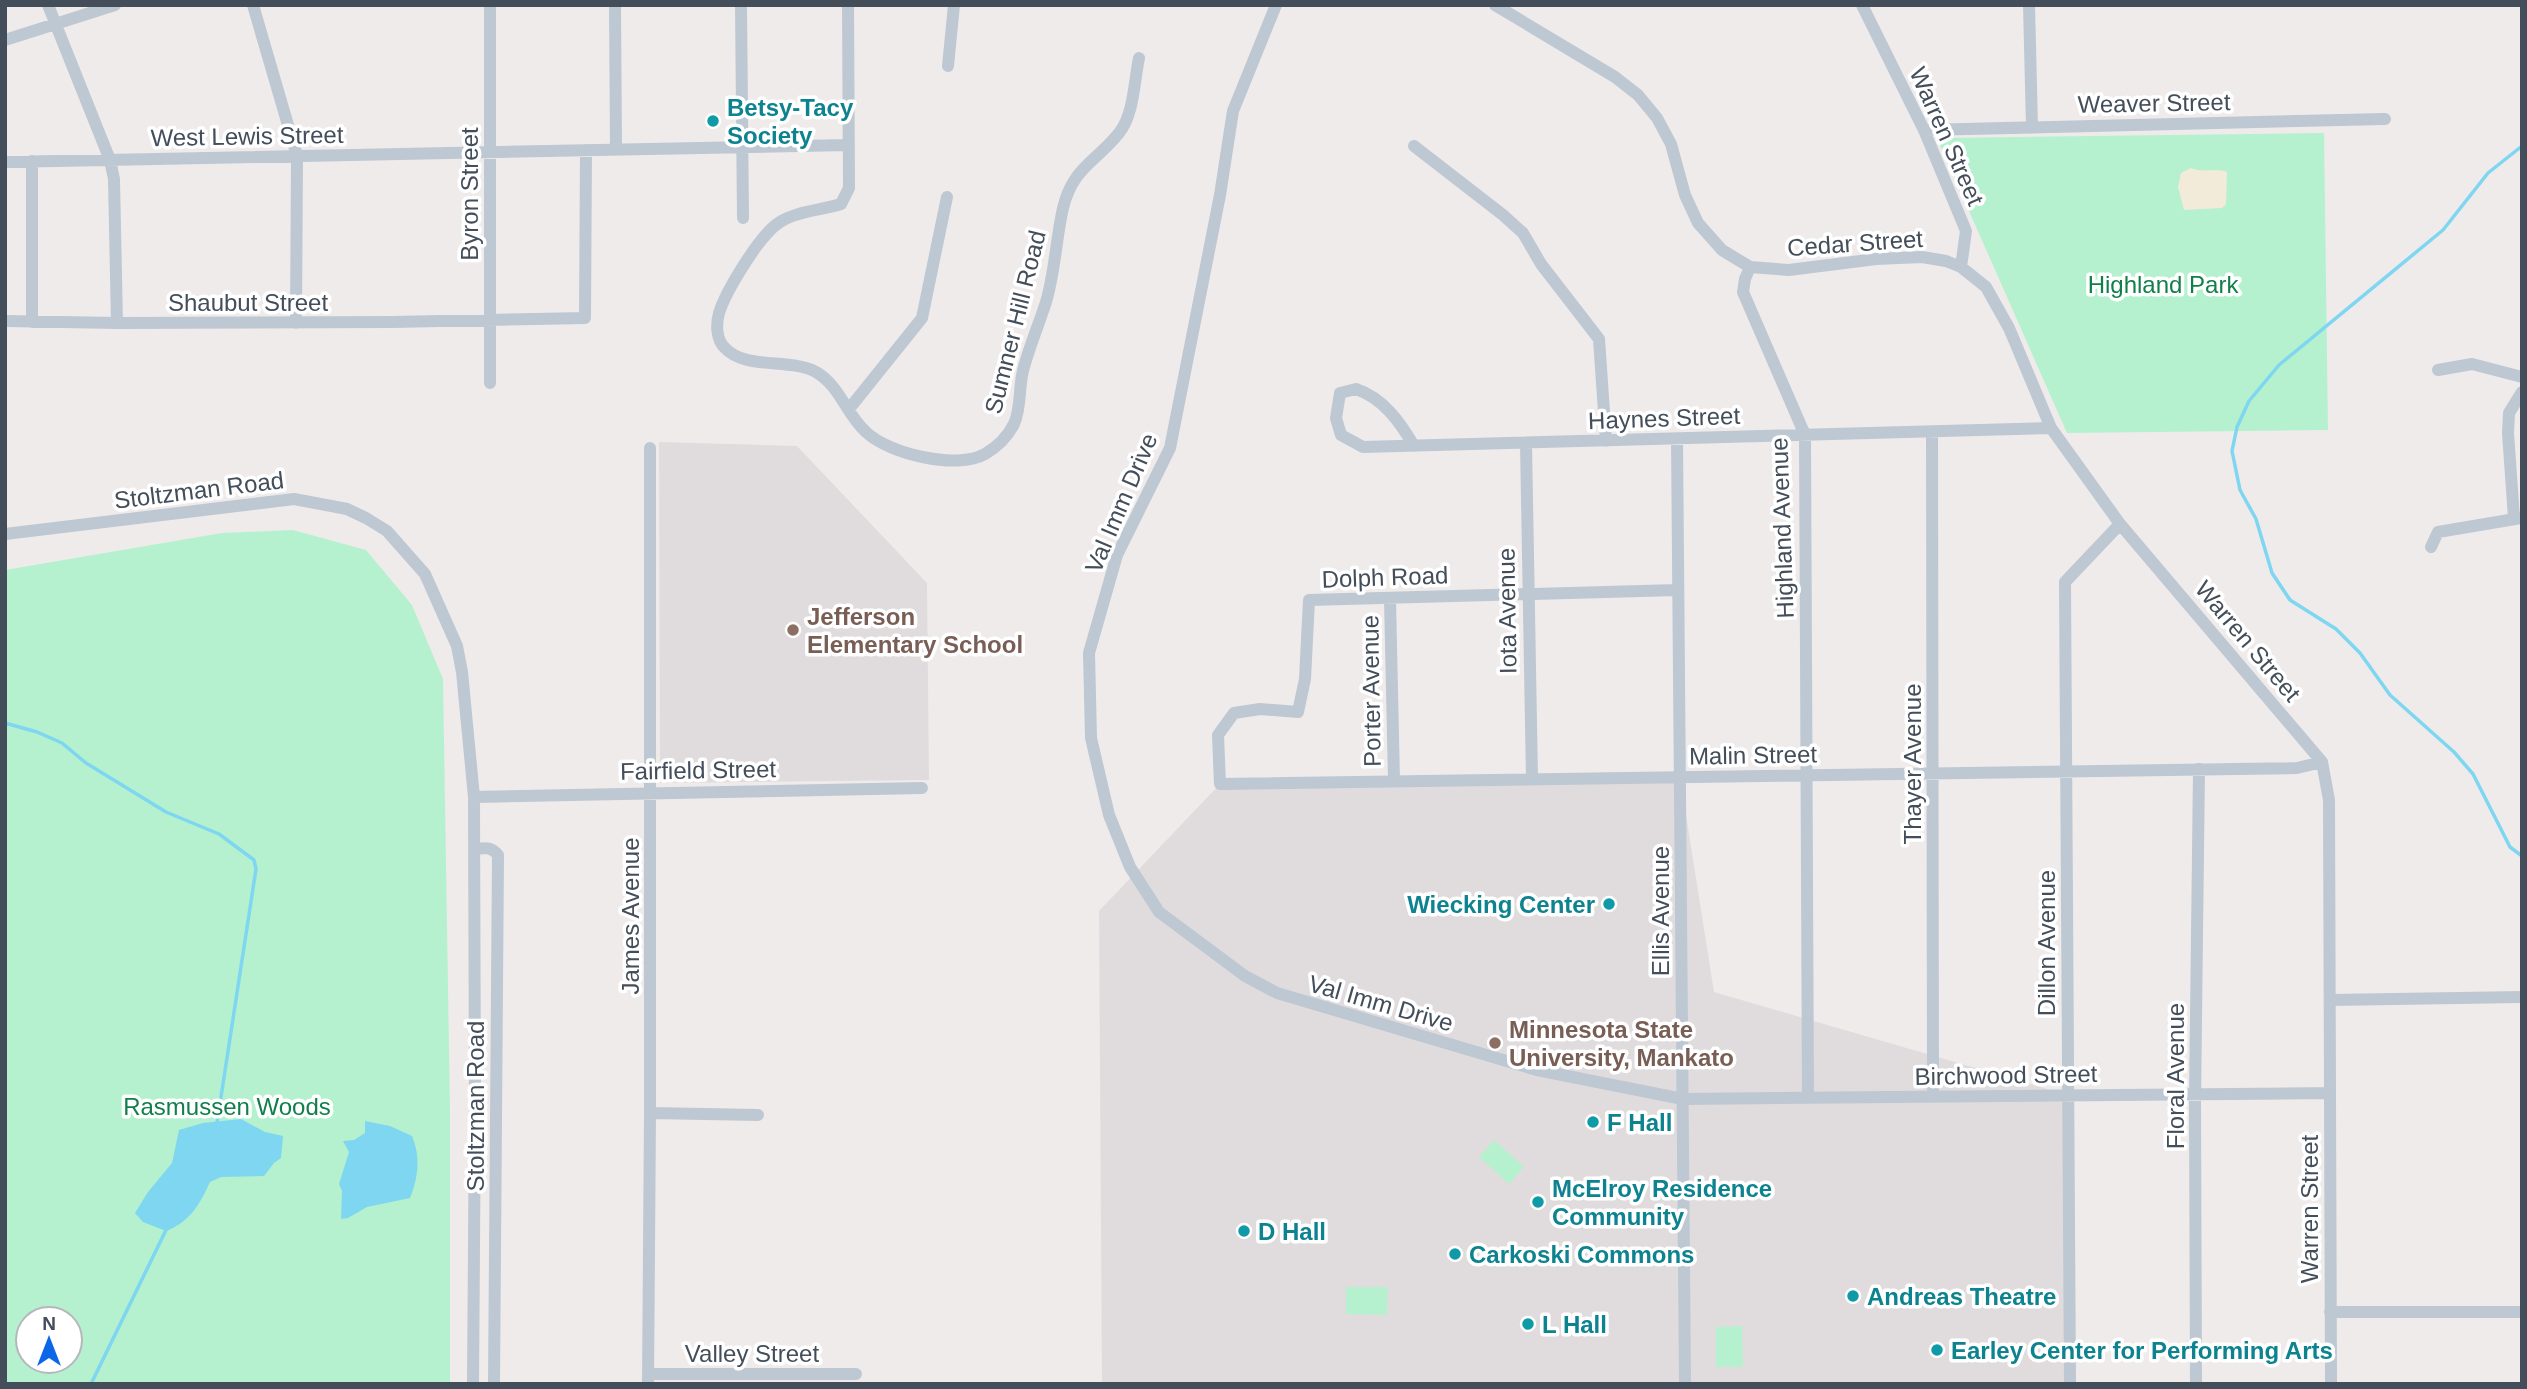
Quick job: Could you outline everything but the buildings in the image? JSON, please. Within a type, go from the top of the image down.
[{"type":"street","points":[[48,5],[110,160],[114,180],[117,323]]},
{"type":"street","points":[[5,40],[115,5]]},
{"type":"street","points":[[253,5],[297,156],[296,323]]},
{"type":"street","name":"Byron Street","points":[[490,5],[491,383]]},
{"type":"street","points":[[615,5],[616,149]]},
{"type":"street","points":[[741,5],[743,218]]},
{"type":"street","points":[[848,5],[849,145]]},
{"type":"street","points":[[948,66],[954,5]]},
{"type":"street","name":"Val Imm Drive","points":[[1276,5],[1233,111],[1215,221],[1170,448],[1117,555],[1089,653],[1091,738],[1109,815],[1130,867],[1159,912],[1245,976],[1277,993],[1537,1070],[1683,1099]]},
{"type":"street","points":[[1494,5],[1615,77],[1639,95],[1657,118],[1671,145],[1685,195],[1698,223],[1723,250],[1750,267]]},
{"type":"street","name":"Warren Street","points":[[1862,5],[1924,130],[1966,231],[1961,267],[1986,288],[2009,328],[2051,428],[2120,524],[2322,762],[2329,800],[2331,1384]]},
{"type":"street","points":[[2029,5],[2032,127]]},
{"type":"street","name":"Sumner Hill Road","points":[[849,145],[849,188],[841,204],[780,222],[769,231],[736,281],[719,313],[717,328],[724,348],[746,359],[814,371],[826,379],[857,423],[876,441],[900,451],[943,460],[971,460],[996,447],[1014,424],[1023,368],[1046,300],[1063,206],[1082,169],[1118,134],[1127,119],[1139,58]]},
{"type":"street","name":"Weaver Street","points":[[1924,130],[2385,119]]},
{"type":"street","name":"West Lewis Street","points":[[5,162],[849,145]]},
{"type":"street","points":[[1414,146],[1522,233],[1541,264],[1599,339],[1606,441]]},
{"type":"street","name":"Shaubut Street","points":[[5,321],[491,322],[585,318],[586,150]]},
{"type":"street","points":[[32,162],[32,322]]},
{"type":"street","points":[[849,408],[922,318],[947,198]]},
{"type":"street","name":"Cedar Street","points":[[1750,267],[1789,270],[1876,258],[1922,257],[1961,267]]},
{"type":"street","name":"Highland Avenue","points":[[1750,267],[1743,292],[1805,435],[1808,1098]]},
{"type":"street","points":[[2438,370],[2472,364],[2522,377]]},
{"type":"street","name":"Haynes Street","points":[[1414,446],[1404,428],[1378,400],[1356,389],[1340,393],[1335,418],[1340,435],[1363,447],[1414,446],[1606,441],[1932,432],[2051,428]]},
{"type":"street","points":[[2431,547],[2438,532],[2518,518],[2508,433],[2509,413],[2522,392]]},
{"type":"street","name":"Thayer Avenue","points":[[1932,432],[1933,1097]]},
{"type":"street","name":"Ellis Avenue","points":[[1677,439],[1685,1384]]},
{"type":"street","name":"Iota Avenue","points":[[1526,443],[1532,779]]},
{"type":"street","name":"James Avenue","points":[[648,1379],[650,449]]},
{"type":"street","name":"Stoltzman Road","points":[[5,534],[295,499],[347,509],[366,518],[387,531],[425,574],[457,646],[463,672],[474,797],[473,1384]]},
{"type":"street","name":"Dillon Avenue","points":[[2070,1384],[2065,582],[2120,524]]},
{"type":"street","name":"Dolph Road","points":[[1218,747],[1218,735],[1234,713],[1260,709],[1298,712],[1305,680],[1309,600],[1678,590]]},
{"type":"street","name":"Porter Avenue","points":[[1390,599],[1394,781]]},
{"type":"street","name":"Malin Street","points":[[1218,747],[1220,783],[2297,768],[2322,762]]},
{"type":"street","name":"Floral Avenue","points":[[2196,1384],[2195,1094],[2199,769]]},
{"type":"street","name":"Fairfield Street","points":[[474,797],[922,788]]},
{"type":"street","name":"Stoltzman Road","points":[[475,849],[493,849],[498,855],[494,1384]]},
{"type":"street","points":[[2330,1000],[2522,997]]},
{"type":"street","name":"Birchwood Street","points":[[1683,1099],[2330,1093]]},
{"type":"street","points":[[650,1114],[758,1115]]},
{"type":"street","points":[[2330,1312],[2522,1312]]},
{"type":"street","name":"Valley Street","points":[[648,1379],[811,1379],[856,1374]]},
{"type":"shaded area","name":"Jefferson Elementary School","points":[[659,442],[797,446],[927,583],[929,780],[660,783]]},
{"type":"shaded area","name":"Minnesota State University, Mankato","points":[[1680,777],[1714,992],[2068,1095],[2070,1384],[1102,1384],[1099,911],[1220,784]]},
{"type":"green space","name":"Highland Park","points":[[2324,133],[2328,430],[2067,433],[1939,143],[1945,138]]},
{"type":"green space","name":"Rasmussen Woods","points":[[293,530],[366,550],[412,605],[443,679],[450,1110],[450,1384],[5,1384],[5,570],[222,533]]},
{"type":"green space","points":[[1494,1140],[1524,1167],[1509,1184],[1479,1157]]},
{"type":"green space","points":[[1346,1287],[1388,1287],[1387,1315],[1346,1314]]},
{"type":"green space","points":[[1742,1326],[1743,1367],[1716,1367],[1716,1327]]},
{"type":"sand","points":[[2191,168],[2227,172],[2226,204],[2222,208],[2184,210],[2178,187],[2181,173]]},
{"type":"water","points":[[241,1119],[265,1132],[283,1136],[281,1158],[264,1176],[221,1177],[210,1182],[188,1217],[166,1231],[143,1222],[135,1213],[172,1163],[179,1130],[203,1123]]},
{"type":"water","points":[[365,1121],[390,1126],[412,1136],[417,1160],[415,1183],[410,1198],[367,1207],[341,1219],[342,1191],[339,1184],[349,1152],[343,1141],[354,1140],[365,1133]]},
{"type":"waterway","points":[[2522,146],[2488,173],[2443,230],[2279,365],[2249,401],[2237,427],[2232,451],[2240,490],[2256,519],[2272,573],[2290,600],[2336,629],[2360,653],[2390,695],[2454,752],[2473,774],[2510,847],[2522,856]]},
{"type":"waterway","points":[[5,723],[37,732],[62,743],[86,763],[166,812],[219,834],[254,860],[256,869],[217,1123]]},
{"type":"waterway","points":[[91,1384],[167,1228]]},
{"type":"place","name":"Betsy-Tacy Society","points":[[713,121]]},
{"type":"place","name":"Jefferson Elementary School","points":[[793,630]]},
{"type":"place","name":"Wiecking Center","points":[[1609,904]]},
{"type":"place","name":"Minnesota State University, Mankato","points":[[1495,1043]]},
{"type":"place","name":"F Hall","points":[[1593,1122]]},
{"type":"place","name":"McElroy Residence Community","points":[[1538,1202]]},
{"type":"place","name":"D Hall","points":[[1244,1231]]},
{"type":"place","name":"Carkoski Commons","points":[[1455,1254]]},
{"type":"place","name":"Andreas Theatre","points":[[1853,1296]]},
{"type":"place","name":"L Hall","points":[[1528,1324]]},
{"type":"place","name":"Earley Center for Performing Arts","points":[[1937,1350]]}]
